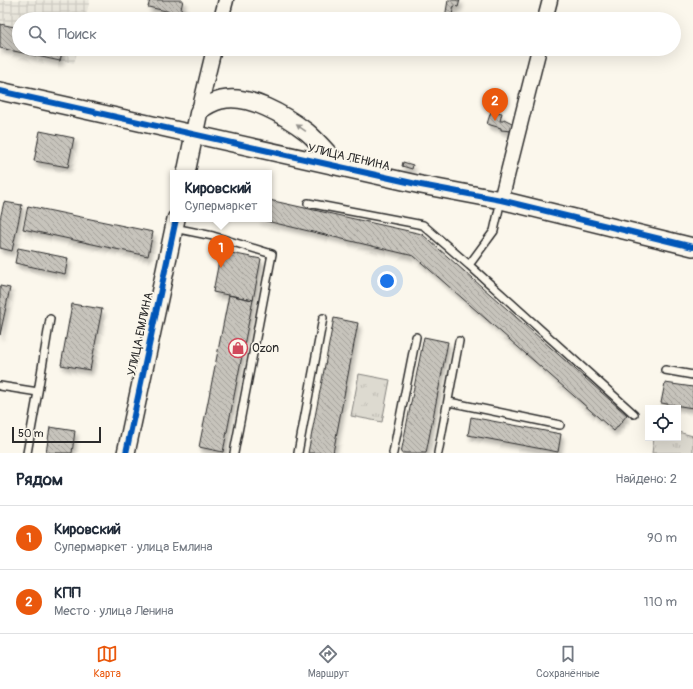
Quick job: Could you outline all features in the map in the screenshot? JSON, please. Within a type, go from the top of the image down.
[{"type":"street","points":[[223,12],[226,0]]},
{"type":"street","points":[[547,12],[550,0]]},
{"type":"street","points":[[187,170],[212,56]]},
{"type":"street","points":[[501,200],[537,56]]},
{"type":"street","name":"УЛИЦА ЛЕНИНА","points":[[0,91],[339,165],[421,185],[501,200],[693,248]]},
{"type":"street","name":"УЛИЦА ЛЕНИНА","points":[[199,111],[210,104],[221,100],[238,98],[269,108],[308,133],[339,165]]},
{"type":"street","name":"УЛИЦА ЕМЛИНА","points":[[126,453],[175,223]]},
{"type":"lane","points":[[469,265],[494,231],[501,200]]},
{"type":"lane","points":[[308,203],[422,225],[469,265],[634,414]]},
{"type":"lane","points":[[175,223],[272,254],[234,453]]},
{"type":"lane","points":[[298,453],[323,318]]},
{"type":"lane","points":[[27,453],[50,319]]},
{"type":"lane","points":[[393,453],[416,337]]},
{"type":"lane","points":[[438,453],[449,402],[459,341]]},
{"type":"lane","points":[[665,370],[693,375]]},
{"type":"lane","points":[[0,386],[38,392]]},
{"type":"lane","points":[[449,402],[560,425]]},
{"type":"shaded area","points":[[0,0],[90,0],[87,12],[12,12],[12,51],[0,49]]},
{"type":"shaded area","points":[[37,56],[76,56],[74,63]]},
{"type":"green space","points":[[359,374],[390,380],[382,422],[351,416]]},
{"type":"green space","points":[[681,433],[693,436],[693,453],[652,453],[654,441],[681,441]]},
{"type":"building","points":[[150,0],[183,0],[180,12],[171,12],[148,7]]},
{"type":"building","points":[[448,0],[460,0],[458,7],[454,6],[453,12],[446,12]]},
{"type":"building","points":[[0,24],[12,27],[12,51],[0,48]]},
{"type":"building","points":[[37,56],[61,56],[60,61]]},
{"type":"building","points":[[491,111],[502,113],[500,121],[503,121],[504,119],[514,124],[512,131],[501,130],[501,128],[487,124]]},
{"type":"building","points":[[40,131],[74,138],[68,167],[34,161]]},
{"type":"building","points":[[403,162],[413,165],[412,169],[402,166]]},
{"type":"building","points":[[272,201],[422,234],[627,415],[614,431],[414,256],[271,222],[272,222]]},
{"type":"building","points":[[4,202],[22,205],[12,251],[0,248],[0,219]]},
{"type":"building","points":[[28,206],[153,232],[148,256],[23,229]]},
{"type":"building","points":[[18,248],[68,258],[65,274],[15,263]]},
{"type":"building","points":[[221,251],[261,259],[253,300],[213,292]]},
{"type":"building","points":[[0,286],[10,288],[0,335]]},
{"type":"building","points":[[229,295],[253,300],[223,452],[199,447]]},
{"type":"building","points":[[72,304],[102,309],[90,370],[61,365]]},
{"type":"building","points":[[334,318],[358,323],[333,453],[308,453]]},
{"type":"building","points":[[424,337],[448,342],[426,453],[401,453]]},
{"type":"building","points":[[665,383],[693,387],[693,408],[661,403]]},
{"type":"building","points":[[471,417],[561,434],[558,452],[468,435]]},
{"type":"building","points":[[50,427],[75,431],[72,453],[46,453]]},
{"type":"cycle path","points":[[0,91],[421,185],[501,200],[693,247]]},
{"type":"cycle path","points":[[126,453],[175,222]]},
{"type":"place","name":"КПП","points":[[495,121]]},
{"type":"place","name":"Кировский","points":[[221,268]]},
{"type":"place","name":"Ozon","points":[[238,348]]}]
